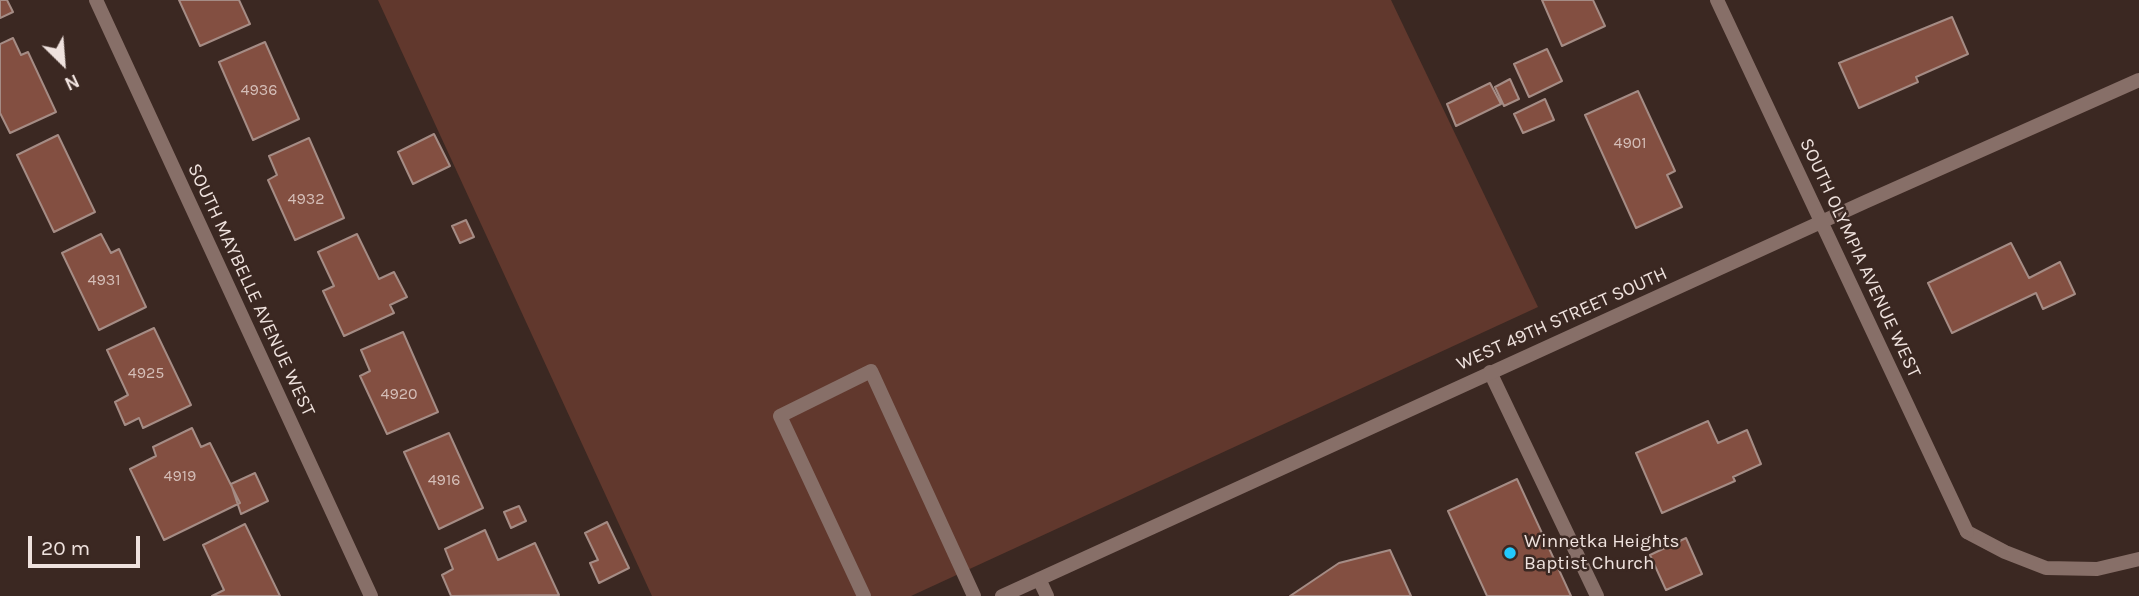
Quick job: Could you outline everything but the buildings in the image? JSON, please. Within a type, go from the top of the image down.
[{"type":"street","name":"SOUTH MAYBELLE AVENUE WEST","points":[[96,0],[371,596]]},
{"type":"street","name":"SOUTH OLYMPIA AVENUE WEST","points":[[1717,0],[1966,532],[2046,568],[2097,569],[2139,559]]},
{"type":"street","name":"WEST 49TH STREET SOUTH","points":[[1002,596],[1490,372],[2139,80]]},
{"type":"street","points":[[864,596],[780,416],[871,371],[974,596]]},
{"type":"street","points":[[1490,372],[1597,596]]},
{"type":"street","points":[[1039,579],[1047,596]]},
{"type":"shaded area","points":[[378,0],[1391,0],[1538,307],[911,596],[652,596]]},
{"type":"place","name":"Winnetka Heights Baptist Church","points":[[1510,553]]}]
